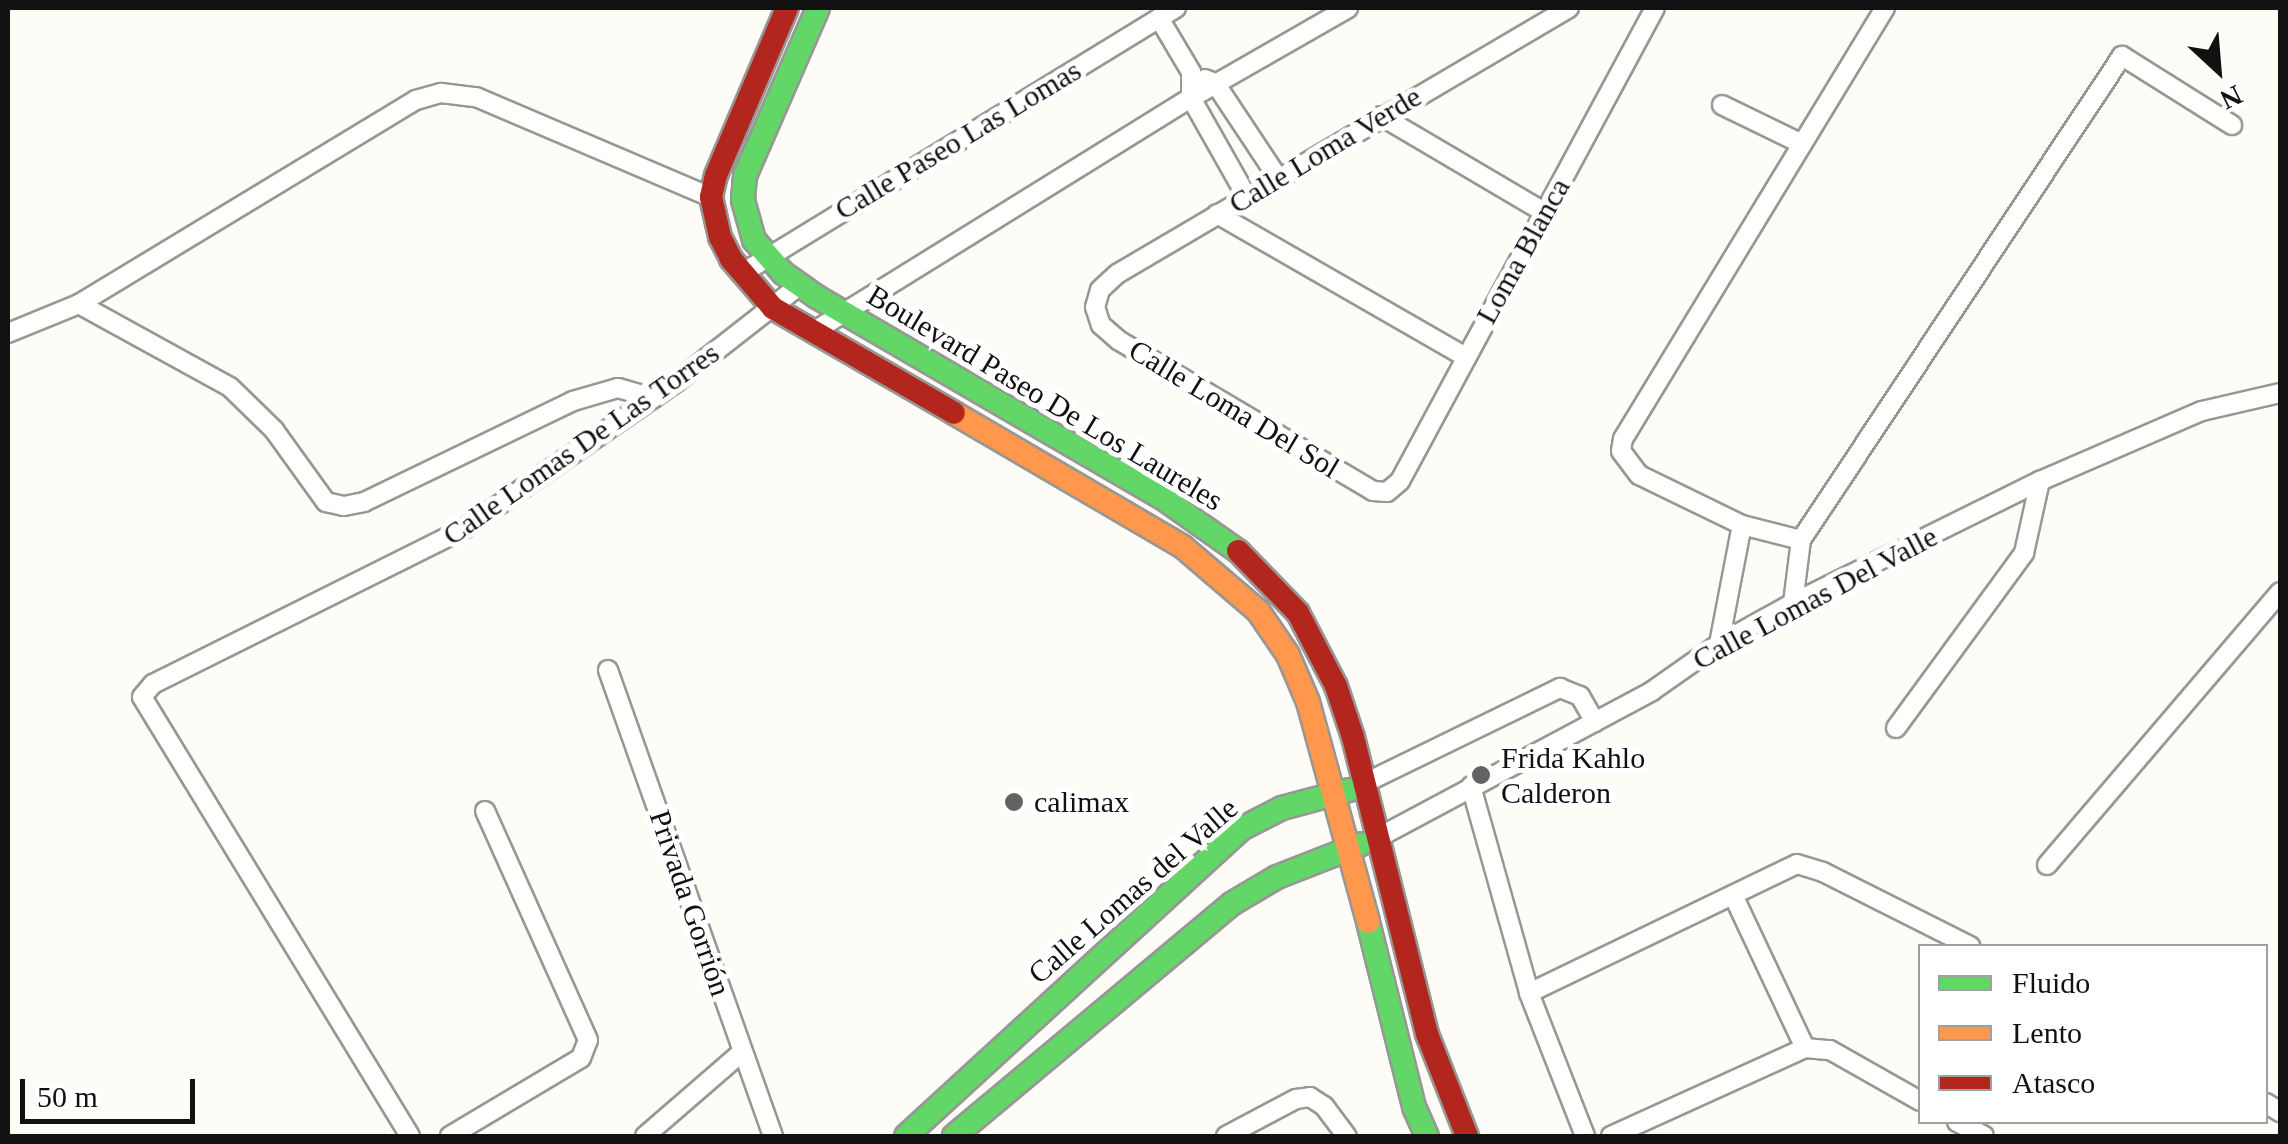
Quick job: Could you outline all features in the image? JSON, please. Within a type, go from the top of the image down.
[{"type":"street","points":[[8,333],[79,304],[416,100],[441,93],[476,96],[712,197],[733,130],[787,8]]},
{"type":"street","name":"Boulevard Paseo De Los Laureles","points":[[818,8],[745,176],[747,221],[768,257],[799,286],[1167,501],[1232,546],[1298,613],[1320,651],[1367,782],[1427,1034],[1466,1136]]},
{"type":"street","points":[[812,332],[1214,84],[1348,8]]},
{"type":"street","name":"Calle Loma Verde","points":[[1095,308],[1100,290],[1116,274],[1569,8]]},
{"type":"street","name":"Loma Blanca","points":[[1387,492],[1400,481],[1655,8]]},
{"type":"street","points":[[1802,540],[1742,525],[1639,475],[1620,451],[1624,438],[1885,8]]},
{"type":"street","points":[[1167,13],[1191,72],[1191,98],[1247,196]]},
{"type":"street","name":"Calle Paseo Las Lomas","points":[[741,274],[1167,13]]},
{"type":"street","points":[[1793,603],[1802,540],[2122,56],[2232,125]]},
{"type":"street","points":[[1191,72],[1214,84],[1278,178]]},
{"type":"street","points":[[1722,104],[1802,144]]},
{"type":"street","points":[[1381,116],[1546,213]]},
{"type":"street","name":"Boulevard Paseo De Los Laureles","points":[[712,197],[720,237],[741,274],[773,308],[1184,547],[1220,574],[1258,612],[1288,655],[1336,795],[1414,1107],[1426,1136]]},
{"type":"street","points":[[1216,214],[1464,356]]},
{"type":"street","name":"Calle Lomas De Las Torres","points":[[410,1136],[142,697],[154,684],[327,594],[428,550],[654,398],[799,286]]},
{"type":"street","points":[[79,304],[230,387],[274,430],[326,502],[344,506],[364,502],[573,401],[618,388],[654,398]]},
{"type":"street","name":"Calle Loma Del Sol","points":[[1095,308],[1101,325],[1118,340],[1373,492],[1387,492]]},
{"type":"street","name":"Calle Lomas Del Valle","points":[[1595,722],[1793,603],[2040,481],[2202,411],[2280,393]]},
{"type":"street","points":[[1896,728],[2024,553],[2040,481]]},
{"type":"street","points":[[1719,644],[1742,525]]},
{"type":"street","points":[[2047,865],[2280,592]]},
{"type":"street","name":"Privada Gorrión","points":[[608,670],[772,1136]]},
{"type":"street","name":"Calle Lomas del Valle","points":[[906,1136],[1241,829],[1282,808],[1336,795],[1367,782],[1560,688],[1580,696],[1595,722]]},
{"type":"street","points":[[954,1136],[1233,903],[1277,876],[1381,836],[1595,722]]},
{"type":"street","points":[[1472,786],[1529,993],[1585,1136]]},
{"type":"street","points":[[450,1136],[581,1058],[586,1049],[586,1030],[485,811]]},
{"type":"street","points":[[1529,993],[1797,864],[1823,872],[1966,944]]},
{"type":"street","points":[[1733,895],[1805,1048]]},
{"type":"street","points":[[1611,1136],[1805,1048],[1830,1050],[1918,1100]]},
{"type":"street","points":[[645,1136],[742,1052]]},
{"type":"street","points":[[1226,1136],[1296,1099],[1310,1096],[1324,1106],[1347,1136]]},
{"type":"street","points":[[1961,1124],[1984,1136]]},
{"type":"traffic: fast","points":[[818,8],[745,176],[743,200],[754,240],[783,273],[817,297],[1167,501],[1238,551]]},
{"type":"traffic: fast","points":[[906,1136],[1241,829],[1282,808],[1349,790]]},
{"type":"traffic: fast","points":[[954,1136],[1233,903],[1277,877],[1361,844]]},
{"type":"traffic: fast","points":[[1368,922],[1414,1107],[1427,1136]]},
{"type":"traffic: slow","points":[[954,413],[1183,547],[1258,611],[1288,655],[1308,702],[1368,922]]},
{"type":"traffic: jam","points":[[787,8],[716,175],[711,197],[720,237],[731,259],[773,308],[954,413]]},
{"type":"traffic: jam","points":[[1238,551],[1298,613],[1336,686],[1353,737],[1427,1034],[1467,1136]]},
{"type":"place","name":"Frida Kahlo Calderon","points":[[1481,775]]},
{"type":"place","name":"calimax","points":[[1014,802]]}]
